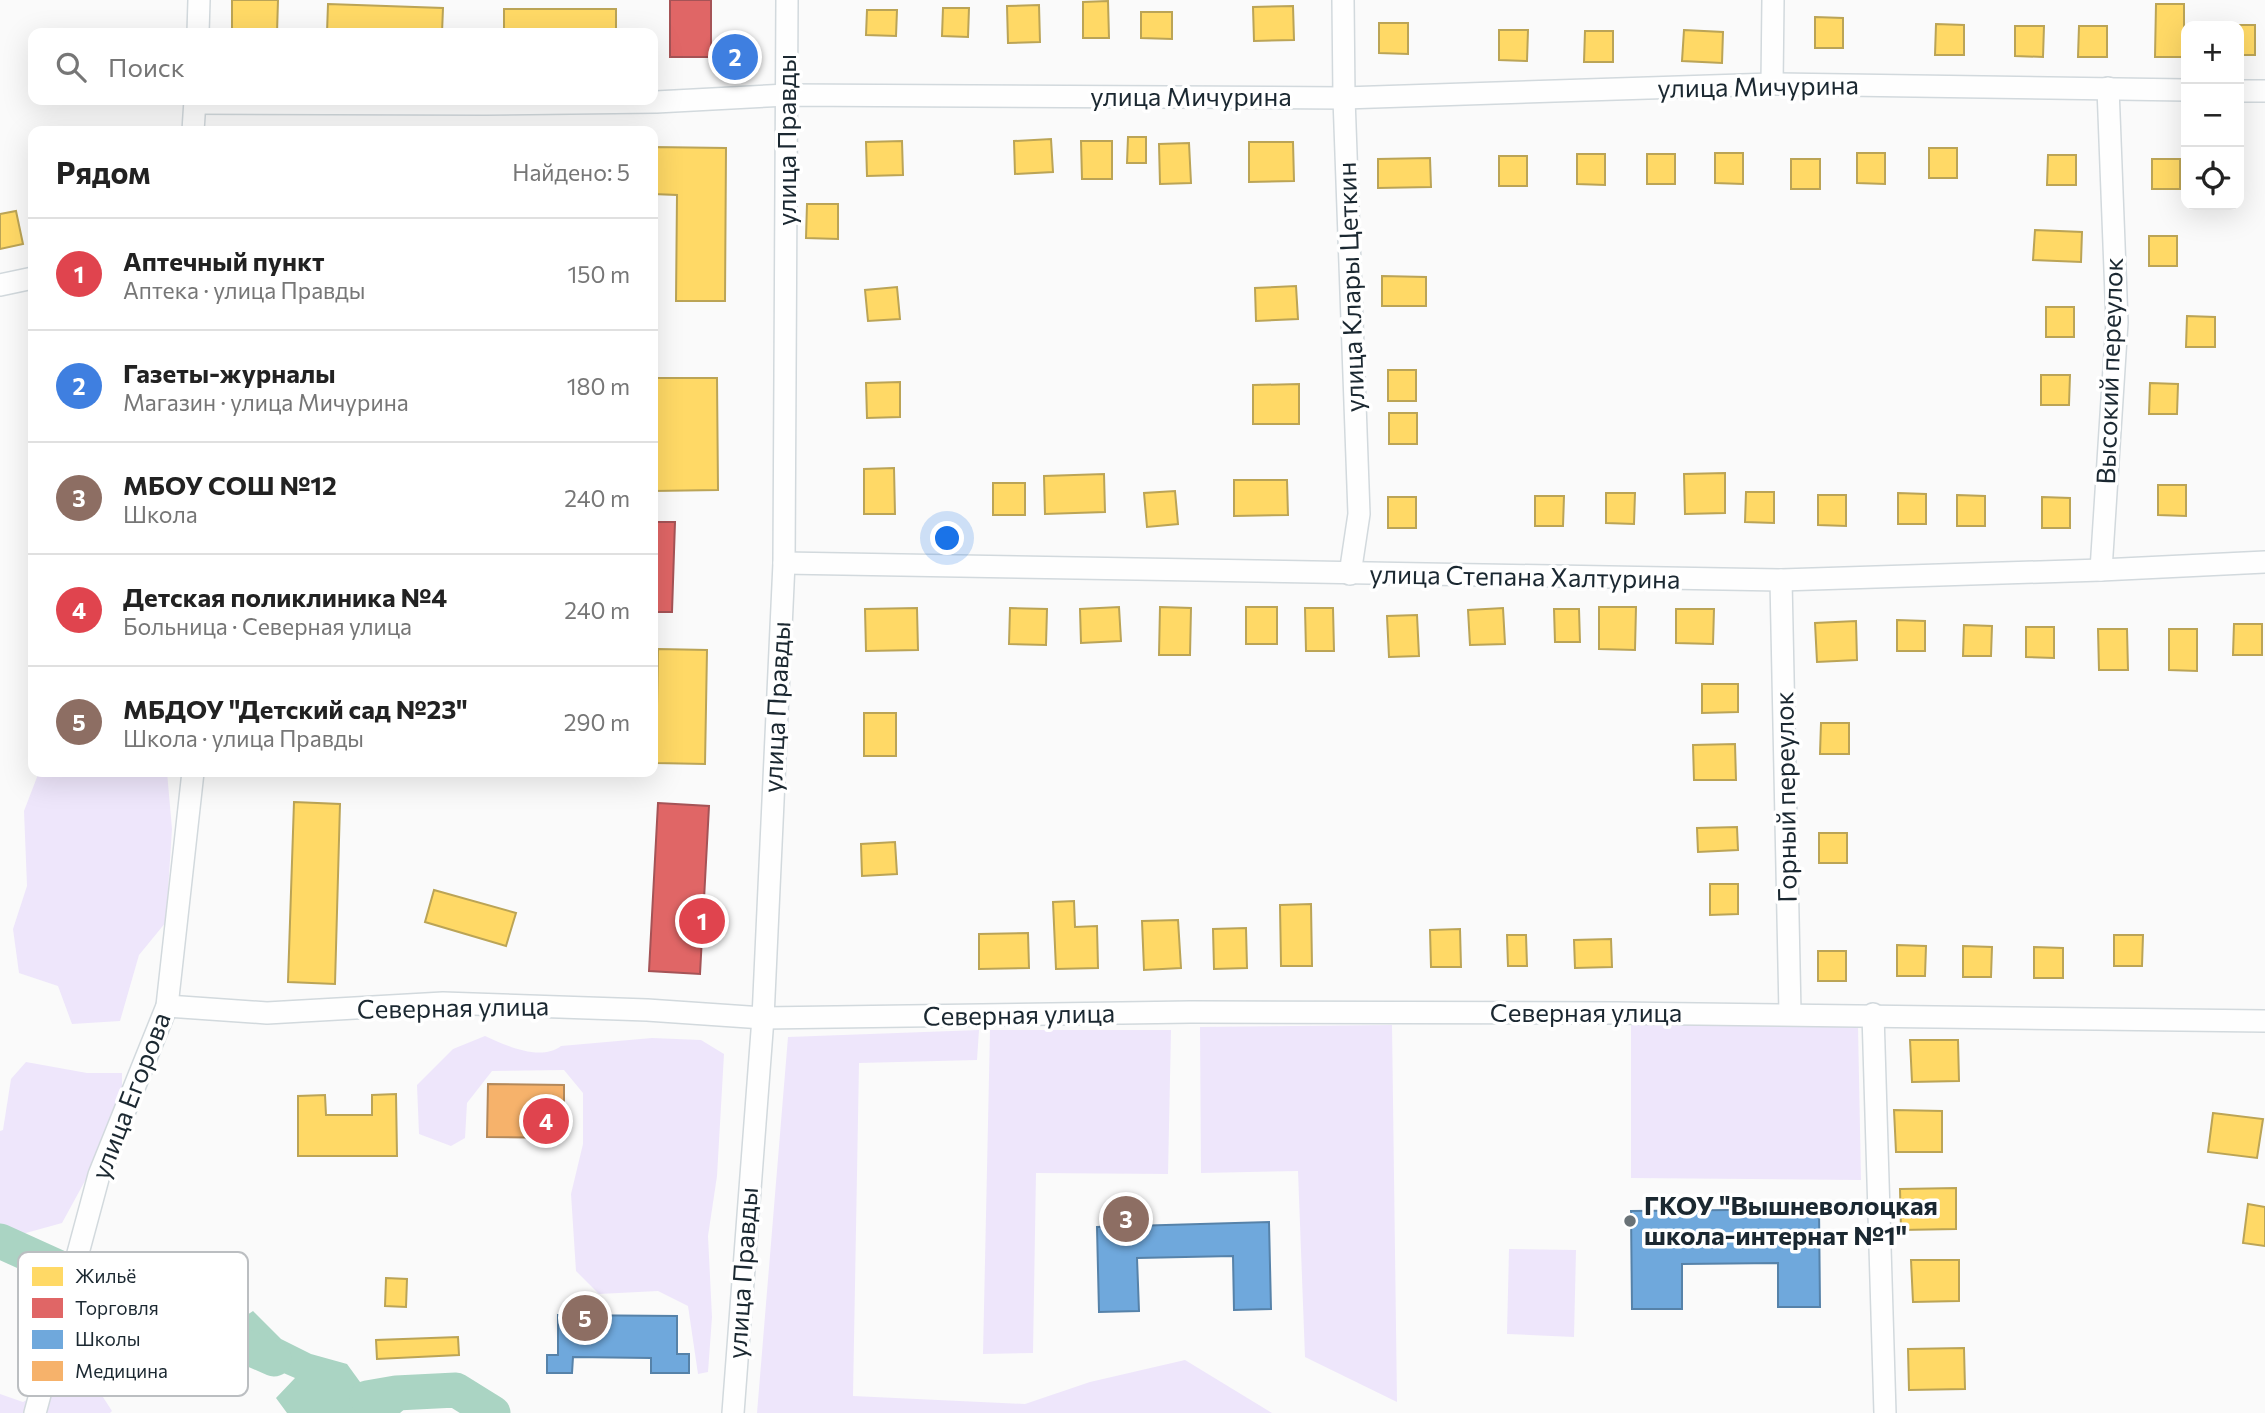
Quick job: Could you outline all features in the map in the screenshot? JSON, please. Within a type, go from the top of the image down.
[{"type":"street","points":[[198,28],[199,0]]},
{"type":"street","name":"улица Правды","points":[[733,1413],[763,1018],[784,563],[787,0]]},
{"type":"street","name":"улица Клары Цеткин","points":[[1343,0],[1359,513],[1350,574]]},
{"type":"street","points":[[1772,84],[1773,0]]},
{"type":"street","name":"улица Мичурина","points":[[658,102],[787,95],[1344,98],[1772,84],[2181,90]]},
{"type":"street","name":"Высокий переулок","points":[[2101,570],[2118,322],[2108,88]]},
{"type":"street","points":[[2244,91],[2265,91]]},
{"type":"street","points":[[193,126],[195,105]]},
{"type":"street","points":[[0,285],[28,279]]},
{"type":"street","name":"улица Степана Халтурина","points":[[784,563],[1781,580],[2265,562]]},
{"type":"street","name":"Горный переулок","points":[[1781,580],[1790,1013]]},
{"type":"street","name":"улица Егорова","points":[[78,1252],[99,1175],[167,1006],[191,777]]},
{"type":"street","name":"Северная улица","points":[[167,1006],[267,1013],[443,1003],[647,1010],[763,1018],[1191,1012],[1790,1013],[2265,1021]]},
{"type":"street","points":[[1873,1014],[1885,1413]]},
{"type":"street","name":"улица Егорова","points":[[35,1413],[40,1396]]},
{"type":"shaded area","points":[[37,777],[167,777],[172,829],[166,922],[139,955],[120,1021],[72,1024],[58,986],[19,973],[13,929],[27,886],[24,811]]},
{"type":"shaded area","points":[[1631,1023],[1858,1026],[1861,1180],[1631,1178]]},
{"type":"shaded area","points":[[1392,1025],[1397,1402],[1305,1357],[1298,1171],[1201,1173],[1200,1027]]},
{"type":"shaded area","points":[[979,1030],[977,1060],[859,1063],[853,1396],[1025,1404],[1090,1382],[1185,1360],[1272,1413],[757,1413],[788,1037]]},
{"type":"shaded area","points":[[990,1030],[1171,1030],[1168,1174],[1036,1173],[1033,1353],[983,1354]]},
{"type":"shaded area","points":[[485,1036],[533,1052],[553,1051],[561,1046],[652,1038],[701,1040],[724,1054],[717,1176],[708,1236],[712,1317],[708,1372],[698,1374],[688,1306],[658,1291],[599,1294],[576,1271],[571,1194],[583,1144],[583,1093],[564,1070],[492,1071],[467,1103],[465,1138],[451,1146],[419,1134],[417,1085],[453,1049]]},
{"type":"shaded area","points":[[26,1062],[87,1073],[122,1073],[122,1099],[104,1146],[62,1223],[15,1236],[0,1228],[0,1131],[3,1130],[11,1079]]},
{"type":"shaded area","points":[[1509,1249],[1576,1250],[1574,1337],[1507,1334]]},
{"type":"shaded area","points":[[253,1311],[281,1339],[311,1354],[347,1364],[368,1393],[411,1388],[417,1398],[400,1413],[287,1413],[276,1398],[295,1378],[248,1358],[248,1314]]},
{"type":"shaded area","points":[[0,1394],[23,1402],[34,1396],[102,1396],[112,1411],[0,1413]]},
{"type":"building: Жильё","points":[[232,0],[278,0],[277,28],[232,28]]},
{"type":"building: Жильё","points":[[1108,1],[1109,38],[1083,38],[1083,2]]},
{"type":"building: Жильё","points":[[328,4],[443,8],[442,28],[327,28]]},
{"type":"building: Жильё","points":[[2156,4],[2184,4],[2181,57],[2155,57]]},
{"type":"building: Жильё","points":[[1039,5],[1040,42],[1008,43],[1007,6]]},
{"type":"building: Жильё","points":[[1293,6],[1294,40],[1254,41],[1253,7]]},
{"type":"building: Жильё","points":[[943,8],[969,8],[968,37],[942,36]]},
{"type":"building: Жильё","points":[[504,9],[616,9],[616,28],[504,28]]},
{"type":"building: Жильё","points":[[867,10],[897,10],[896,36],[866,35]]},
{"type":"building: Жильё","points":[[1141,12],[1172,12],[1172,39],[1141,38]]},
{"type":"building: Жильё","points":[[1815,17],[1843,18],[1843,48],[1815,48]]},
{"type":"building: Жильё","points":[[1379,23],[1408,23],[1408,54],[1379,53]]},
{"type":"building: Жильё","points":[[1936,24],[1964,25],[1964,55],[1935,55]]},
{"type":"building: Жильё","points":[[2244,25],[2255,25],[2255,55],[2244,55]]},
{"type":"building: Жильё","points":[[2015,26],[2044,26],[2043,57],[2015,56]]},
{"type":"building: Жильё","points":[[2079,26],[2107,26],[2107,57],[2078,57]]},
{"type":"building: Жильё","points":[[1499,30],[1528,30],[1527,61],[1499,60]]},
{"type":"building: Жильё","points":[[1684,30],[1723,32],[1722,63],[1682,61]]},
{"type":"building: Жильё","points":[[1585,31],[1613,31],[1613,62],[1584,62]]},
{"type":"building: Жильё","points":[[1128,137],[1146,137],[1146,163],[1127,163]]},
{"type":"building: Жильё","points":[[1051,139],[1053,172],[1015,174],[1014,141]]},
{"type":"building: Жильё","points":[[902,141],[903,175],[867,176],[866,142]]},
{"type":"building: Жильё","points":[[1081,141],[1112,141],[1112,179],[1082,179]]},
{"type":"building: Жильё","points":[[1249,142],[1293,142],[1294,181],[1249,182]]},
{"type":"building: Жильё","points":[[1189,143],[1191,183],[1160,184],[1159,144]]},
{"type":"building: Жильё","points":[[658,147],[726,148],[725,301],[676,301],[677,195],[658,194]]},
{"type":"building: Жильё","points":[[1929,148],[1957,148],[1957,178],[1929,178]]},
{"type":"building: Жильё","points":[[1715,153],[1743,153],[1743,184],[1715,183]]},
{"type":"building: Жильё","points":[[1857,153],[1885,153],[1885,184],[1857,183]]},
{"type":"building: Жильё","points":[[1577,154],[1605,154],[1605,185],[1577,184]]},
{"type":"building: Жильё","points":[[1647,154],[1675,154],[1675,184],[1647,184]]},
{"type":"building: Жильё","points":[[2048,155],[2076,155],[2076,185],[2047,185]]},
{"type":"building: Жильё","points":[[1499,156],[1527,156],[1527,186],[1499,186]]},
{"type":"building: Жильё","points":[[1430,158],[1431,187],[1378,188],[1378,159]]},
{"type":"building: Жильё","points":[[1791,159],[1820,159],[1820,189],[1791,189]]},
{"type":"building: Жильё","points":[[2152,159],[2180,159],[2180,189],[2152,189]]},
{"type":"building: Жильё","points":[[807,204],[838,204],[838,239],[806,238]]},
{"type":"building: Жильё","points":[[16,211],[23,244],[0,249],[0,214]]},
{"type":"building: Жильё","points":[[2035,230],[2082,232],[2081,262],[2033,260]]},
{"type":"building: Жильё","points":[[2149,236],[2177,236],[2177,266],[2149,266]]},
{"type":"building: Жильё","points":[[1382,276],[1426,277],[1426,306],[1382,306]]},
{"type":"building: Жильё","points":[[1296,286],[1298,319],[1256,321],[1255,288]]},
{"type":"building: Жильё","points":[[897,287],[900,319],[868,321],[865,290]]},
{"type":"building: Жильё","points":[[2046,307],[2074,307],[2074,337],[2046,337]]},
{"type":"building: Жильё","points":[[2187,316],[2215,317],[2215,347],[2186,347]]},
{"type":"building: Жильё","points":[[1388,370],[1416,370],[1416,401],[1388,401]]},
{"type":"building: Жильё","points":[[2041,375],[2070,375],[2069,405],[2041,405]]},
{"type":"building: Жильё","points":[[658,378],[717,378],[718,490],[658,491]]},
{"type":"building: Жильё","points":[[900,382],[900,417],[867,418],[866,383]]},
{"type":"building: Жильё","points":[[2150,383],[2178,384],[2177,414],[2149,414]]},
{"type":"building: Жильё","points":[[1299,384],[1299,424],[1253,424],[1253,385]]},
{"type":"building: Жильё","points":[[1389,413],[1417,413],[1417,444],[1389,444]]},
{"type":"building: Жильё","points":[[894,468],[895,514],[864,514],[864,469]]},
{"type":"building: Жильё","points":[[1725,473],[1725,513],[1685,514],[1684,474]]},
{"type":"building: Жильё","points":[[1104,474],[1105,512],[1045,514],[1044,476]]},
{"type":"building: Жильё","points":[[1234,480],[1287,480],[1288,515],[1234,516]]},
{"type":"building: Жильё","points":[[993,483],[1025,483],[1025,515],[993,515]]},
{"type":"building: Жильё","points":[[2158,485],[2186,485],[2186,516],[2158,515]]},
{"type":"building: Жильё","points":[[1175,491],[1178,524],[1147,527],[1144,493]]},
{"type":"building: Жильё","points":[[1746,492],[1774,492],[1774,523],[1745,522]]},
{"type":"building: Жильё","points":[[1606,493],[1635,493],[1634,524],[1606,523]]},
{"type":"building: Жильё","points":[[1898,493],[1926,494],[1926,524],[1898,524]]},
{"type":"building: Жильё","points":[[1818,495],[1846,495],[1846,526],[1818,525]]},
{"type":"building: Жильё","points":[[1957,495],[1985,496],[1985,526],[1957,526]]},
{"type":"building: Жильё","points":[[1535,496],[1564,496],[1563,526],[1535,526]]},
{"type":"building: Жильё","points":[[1388,497],[1416,497],[1416,528],[1388,528]]},
{"type":"building: Жильё","points":[[2042,497],[2070,498],[2070,528],[2042,528]]},
{"type":"building: Жильё","points":[[1119,607],[1121,641],[1081,643],[1080,609]]},
{"type":"building: Жильё","points":[[1160,607],[1191,608],[1190,655],[1159,655]]},
{"type":"building: Жильё","points":[[1246,607],[1277,607],[1277,644],[1246,644]]},
{"type":"building: Жильё","points":[[1599,607],[1636,607],[1635,650],[1599,649]]},
{"type":"building: Жильё","points":[[917,608],[918,650],[866,651],[865,609]]},
{"type":"building: Жильё","points":[[1010,608],[1047,609],[1046,645],[1009,644]]},
{"type":"building: Жильё","points":[[1305,608],[1333,608],[1334,651],[1306,651]]},
{"type":"building: Жильё","points":[[1503,608],[1505,644],[1470,645],[1468,610]]},
{"type":"building: Жильё","points":[[1554,609],[1579,609],[1580,642],[1555,642]]},
{"type":"building: Жильё","points":[[1676,609],[1714,609],[1713,644],[1676,643]]},
{"type":"building: Жильё","points":[[1417,615],[1419,656],[1389,657],[1387,616]]},
{"type":"building: Жильё","points":[[1897,620],[1925,621],[1925,651],[1897,651]]},
{"type":"building: Жильё","points":[[1856,621],[1857,660],[1817,662],[1815,623]]},
{"type":"building: Жильё","points":[[2234,624],[2262,624],[2262,655],[2233,655]]},
{"type":"building: Жильё","points":[[1964,625],[1992,626],[1991,656],[1963,656]]},
{"type":"building: Жильё","points":[[2026,627],[2054,627],[2054,658],[2026,657]]},
{"type":"building: Жильё","points":[[2098,629],[2127,629],[2128,670],[2099,670]]},
{"type":"building: Жильё","points":[[2169,629],[2197,629],[2197,671],[2169,670]]},
{"type":"building: Жильё","points":[[658,649],[707,650],[705,764],[658,763]]},
{"type":"building: Жильё","points":[[1702,684],[1738,684],[1738,712],[1702,713]]},
{"type":"building: Жильё","points":[[864,713],[896,713],[896,756],[864,756]]},
{"type":"building: Жильё","points":[[1821,723],[1849,723],[1849,754],[1820,754]]},
{"type":"building: Жильё","points":[[1735,744],[1736,780],[1694,780],[1693,745]]},
{"type":"building: Жильё","points":[[294,802],[340,804],[335,984],[288,982]]},
{"type":"building: Жильё","points":[[1737,827],[1738,850],[1698,852],[1697,828]]},
{"type":"building: Жильё","points":[[1819,833],[1847,833],[1847,863],[1819,863]]},
{"type":"building: Жильё","points":[[895,842],[897,874],[862,876],[861,844]]},
{"type":"building: Жильё","points":[[1710,884],[1738,884],[1738,914],[1710,915]]},
{"type":"building: Жильё","points":[[434,890],[516,913],[506,946],[425,922]]},
{"type":"building: Жильё","points":[[1074,901],[1075,927],[1097,926],[1098,968],[1056,969],[1053,902]]},
{"type":"building: Жильё","points":[[1311,904],[1312,966],[1281,966],[1280,905]]},
{"type":"building: Жильё","points":[[1178,920],[1181,968],[1144,970],[1142,921]]},
{"type":"building: Жильё","points":[[1246,928],[1247,968],[1214,969],[1213,929]]},
{"type":"building: Жильё","points":[[1460,929],[1461,967],[1431,967],[1430,930]]},
{"type":"building: Жильё","points":[[1028,933],[1029,968],[979,969],[979,934]]},
{"type":"building: Жильё","points":[[1507,935],[1526,935],[1527,966],[1508,966]]},
{"type":"building: Жильё","points":[[2114,935],[2143,935],[2142,966],[2114,966]]},
{"type":"building: Жильё","points":[[1611,939],[1612,967],[1575,968],[1574,940]]},
{"type":"building: Жильё","points":[[1897,945],[1926,946],[1925,976],[1897,976]]},
{"type":"building: Жильё","points":[[1963,946],[1992,947],[1991,977],[1963,977]]},
{"type":"building: Жильё","points":[[2034,947],[2063,948],[2063,978],[2034,978]]},
{"type":"building: Жильё","points":[[1818,951],[1846,951],[1846,981],[1818,981]]},
{"type":"building: Жильё","points":[[1910,1040],[1958,1040],[1959,1081],[1912,1082]]},
{"type":"building: Жильё","points":[[396,1094],[397,1156],[298,1156],[298,1096],[325,1095],[326,1115],[372,1115],[372,1095]]},
{"type":"building: Жильё","points":[[1894,1110],[1942,1111],[1942,1152],[1896,1152]]},
{"type":"building: Жильё","points":[[2213,1113],[2263,1119],[2257,1158],[2208,1152]]},
{"type":"building: Жильё","points":[[1956,1188],[1956,1229],[1901,1230],[1900,1189]]},
{"type":"building: Жильё","points":[[2248,1204],[2265,1207],[2265,1246],[2243,1243]]},
{"type":"building: Жильё","points":[[1911,1260],[1959,1260],[1959,1301],[1913,1302]]},
{"type":"building: Жильё","points":[[386,1278],[407,1279],[406,1307],[385,1306]]},
{"type":"building: Жильё","points":[[458,1337],[459,1355],[377,1359],[376,1340]]},
{"type":"building: Жильё","points":[[1964,1348],[1965,1389],[1909,1390],[1908,1349]]},
{"type":"building: Торговля","points":[[670,0],[711,0],[711,57],[670,57]]},
{"type":"building: Торговля","points":[[658,522],[675,522],[672,612],[658,612]]},
{"type":"building: Торговля","points":[[658,803],[709,806],[700,974],[649,971]]},
{"type":"building: Школы","points":[[1819,1209],[1820,1307],[1778,1307],[1778,1263],[1682,1264],[1682,1309],[1632,1309],[1631,1211]]},
{"type":"building: Школы","points":[[1269,1222],[1271,1309],[1234,1310],[1233,1256],[1137,1258],[1139,1311],[1099,1312],[1097,1227]]},
{"type":"building: Школы","points":[[558,1315],[677,1316],[677,1354],[689,1354],[689,1373],[651,1373],[651,1358],[573,1357],[572,1373],[547,1373],[547,1355],[558,1355]]},
{"type":"building: Медицина","points":[[488,1084],[564,1085],[564,1138],[487,1137]]},
{"type":"waterway","points":[[0,1241],[24,1252]]},
{"type":"waterway","points":[[248,1348],[274,1359]]},
{"type":"waterway","points":[[367,1398],[396,1393],[456,1390],[493,1413]]},
{"type":"place","name":"Газеты-журналы","points":[[735,57]]},
{"type":"place","name":"Аптечный пункт","points":[[702,921]]},
{"type":"place","name":"Детская поликлиника №4","points":[[546,1121]]},
{"type":"place","name":"МБОУ СОШ №12","points":[[1126,1219]]},
{"type":"place","name":"ГКОУ \"Вышневолоцкая школа-интернат №1\"","points":[[1630,1221]]},
{"type":"place","name":"МБДОУ \"Детский сад №23\"","points":[[585,1318]]}]
